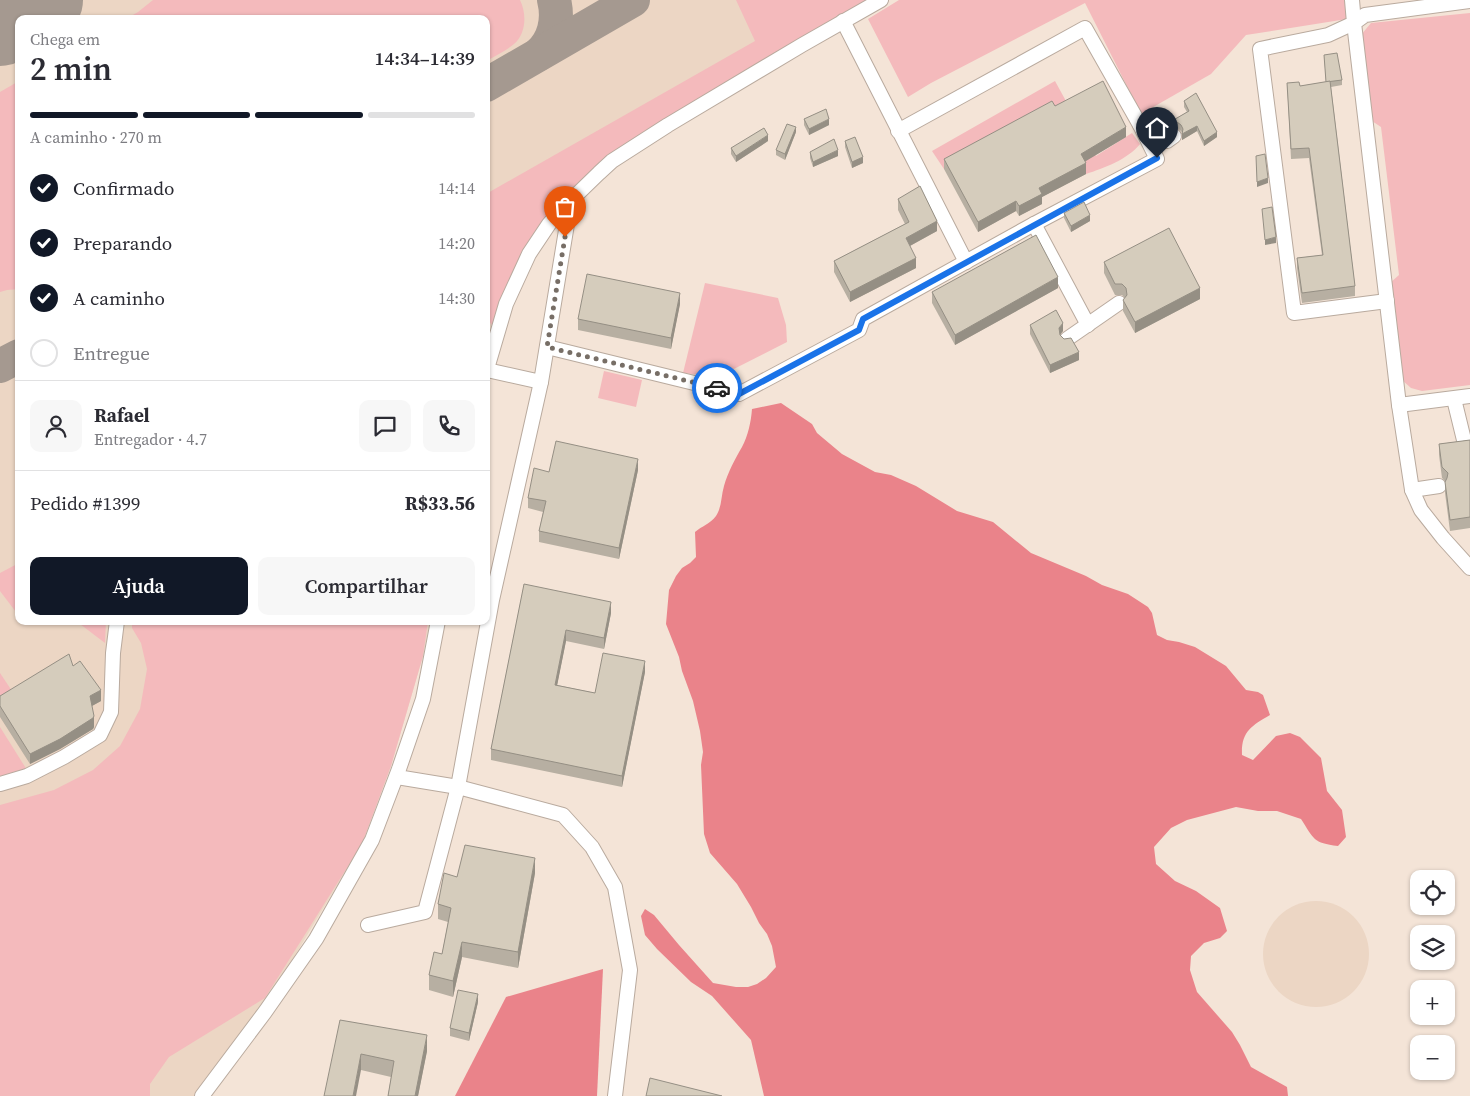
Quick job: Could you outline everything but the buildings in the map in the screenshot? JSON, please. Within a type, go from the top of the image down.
[{"type":"lane","points":[[490,358],[506,304],[529,254],[549,224],[599,173],[618,157],[668,125],[881,0]]},
{"type":"lane","points":[[1352,0],[1399,405],[1412,490],[1421,510],[1470,568]]},
{"type":"lane","points":[[1387,301],[1294,313],[1260,49],[1328,35],[1354,23],[1365,15],[1470,1]]},
{"type":"lane","points":[[842,22],[966,262]]},
{"type":"lane","points":[[547,347],[739,394],[859,330],[863,319],[1157,158],[1085,28],[898,131]]},
{"type":"lane","points":[[1140,125],[1156,116],[1167,141],[1174,136]]},
{"type":"lane","points":[[490,611],[541,382],[571,200]]},
{"type":"lane","points":[[1034,224],[1088,325]]},
{"type":"lane","points":[[1067,339],[1119,303]]},
{"type":"lane","points":[[490,372],[541,382]]},
{"type":"lane","points":[[1399,405],[1470,396]]},
{"type":"lane","points":[[1454,399],[1464,440]]},
{"type":"lane","points":[[1412,490],[1439,486]]},
{"type":"lane","points":[[0,784],[27,776],[64,757],[100,735],[111,712],[113,653],[116,625]]},
{"type":"lane","points":[[202,1096],[265,1012],[316,939],[372,840],[397,776],[423,699],[437,625]]},
{"type":"lane","points":[[368,925],[425,912],[458,787],[487,625]]},
{"type":"lane","points":[[397,776],[458,787],[563,816],[592,847],[615,887],[630,970],[615,1096]]},
{"type":"shaded area","points":[[0,0],[865,0],[588,173],[515,261],[490,329],[490,15],[15,15],[15,625],[429,625],[423,656],[391,766],[362,844],[291,962],[196,1096],[0,1096]]},
{"type":"shaded area","points":[[153,0],[520,0],[524,11],[524,23],[518,40],[490,59],[490,15],[133,15]]},
{"type":"shaded area","points":[[736,0],[875,0],[683,116],[571,200],[529,254],[497,332],[490,322],[490,192],[755,41]]},
{"type":"shaded area","points":[[899,0],[1345,0],[1347,19],[1246,35],[1211,74],[1141,114],[1085,3],[931,83],[908,97],[868,19]]},
{"type":"shaded area","points":[[1470,13],[1470,385],[1422,391],[1411,388],[1402,380],[1390,283],[1399,275],[1381,127],[1372,121],[1361,35],[1371,23]]},
{"type":"shaded area","points":[[1055,81],[1096,156],[1132,133],[1140,144],[1122,159],[1086,174],[1052,111],[944,169],[932,151]]},
{"type":"shaded area","points":[[15,83],[15,289],[0,292],[0,92]]},
{"type":"shaded area","points":[[705,283],[778,298],[786,325],[787,342],[718,377],[683,373]]},
{"type":"shaded area","points":[[604,371],[642,380],[636,407],[598,398]]},
{"type":"shaded area","points":[[781,403],[812,424],[817,433],[842,454],[875,472],[891,475],[916,486],[957,511],[993,522],[1031,553],[1086,576],[1102,585],[1128,594],[1148,607],[1152,613],[1157,635],[1167,640],[1195,647],[1226,666],[1246,690],[1263,695],[1270,715],[1248,730],[1243,741],[1242,755],[1253,760],[1276,736],[1290,733],[1300,737],[1321,758],[1327,791],[1342,810],[1346,837],[1338,846],[1315,839],[1301,819],[1277,811],[1258,811],[1236,807],[1187,820],[1171,828],[1154,847],[1156,864],[1175,881],[1196,891],[1220,908],[1227,931],[1220,938],[1204,943],[1191,956],[1190,970],[1197,992],[1232,1032],[1251,1067],[1287,1087],[1288,1096],[764,1096],[751,1040],[712,996],[691,982],[645,935],[641,916],[645,909],[654,915],[713,983],[748,987],[766,978],[776,967],[772,946],[767,934],[737,884],[710,853],[704,834],[701,765],[703,752],[700,731],[693,701],[666,624],[669,590],[682,568],[696,557],[695,532],[711,521],[718,513],[724,486],[748,434],[752,409]]},
{"type":"shaded area","points":[[15,565],[15,611],[0,591],[0,573]]},
{"type":"shaded area","points":[[81,625],[106,625],[105,643]]},
{"type":"shaded area","points":[[132,625],[427,625],[423,656],[391,766],[362,844],[265,998],[169,1057],[150,1084],[150,1096],[0,1096],[0,805],[54,790],[93,770],[120,746],[140,709],[147,669],[141,643]]},
{"type":"shaded area","points":[[0,673],[12,691],[0,699]]},
{"type":"shaded area","points":[[0,727],[27,770],[0,778]]},
{"type":"shaded area","points":[[1316,901],[1336,905],[1354,916],[1365,934],[1369,954],[1365,974],[1354,992],[1336,1003],[1316,1007],[1296,1003],[1278,992],[1267,974],[1263,954],[1267,934],[1278,916],[1296,905]]},
{"type":"shaded area","points":[[603,969],[597,1096],[455,1096],[506,997]]},
{"type":"taxiway","points":[[539,54],[548,43],[554,30],[556,15],[554,0]]},
{"type":"taxiway","points":[[490,83],[633,0]]},
{"type":"taxiway","points":[[0,366],[15,358]]},
{"type":"runway","points":[[15,15],[41,0]]},
{"type":"runway","points":[[0,24],[15,15]]},
{"type":"way so far","points":[[565,237],[547,347],[717,388]]},
{"type":"route","points":[[717,388],[739,394],[859,330],[863,319],[1157,158]]}]
